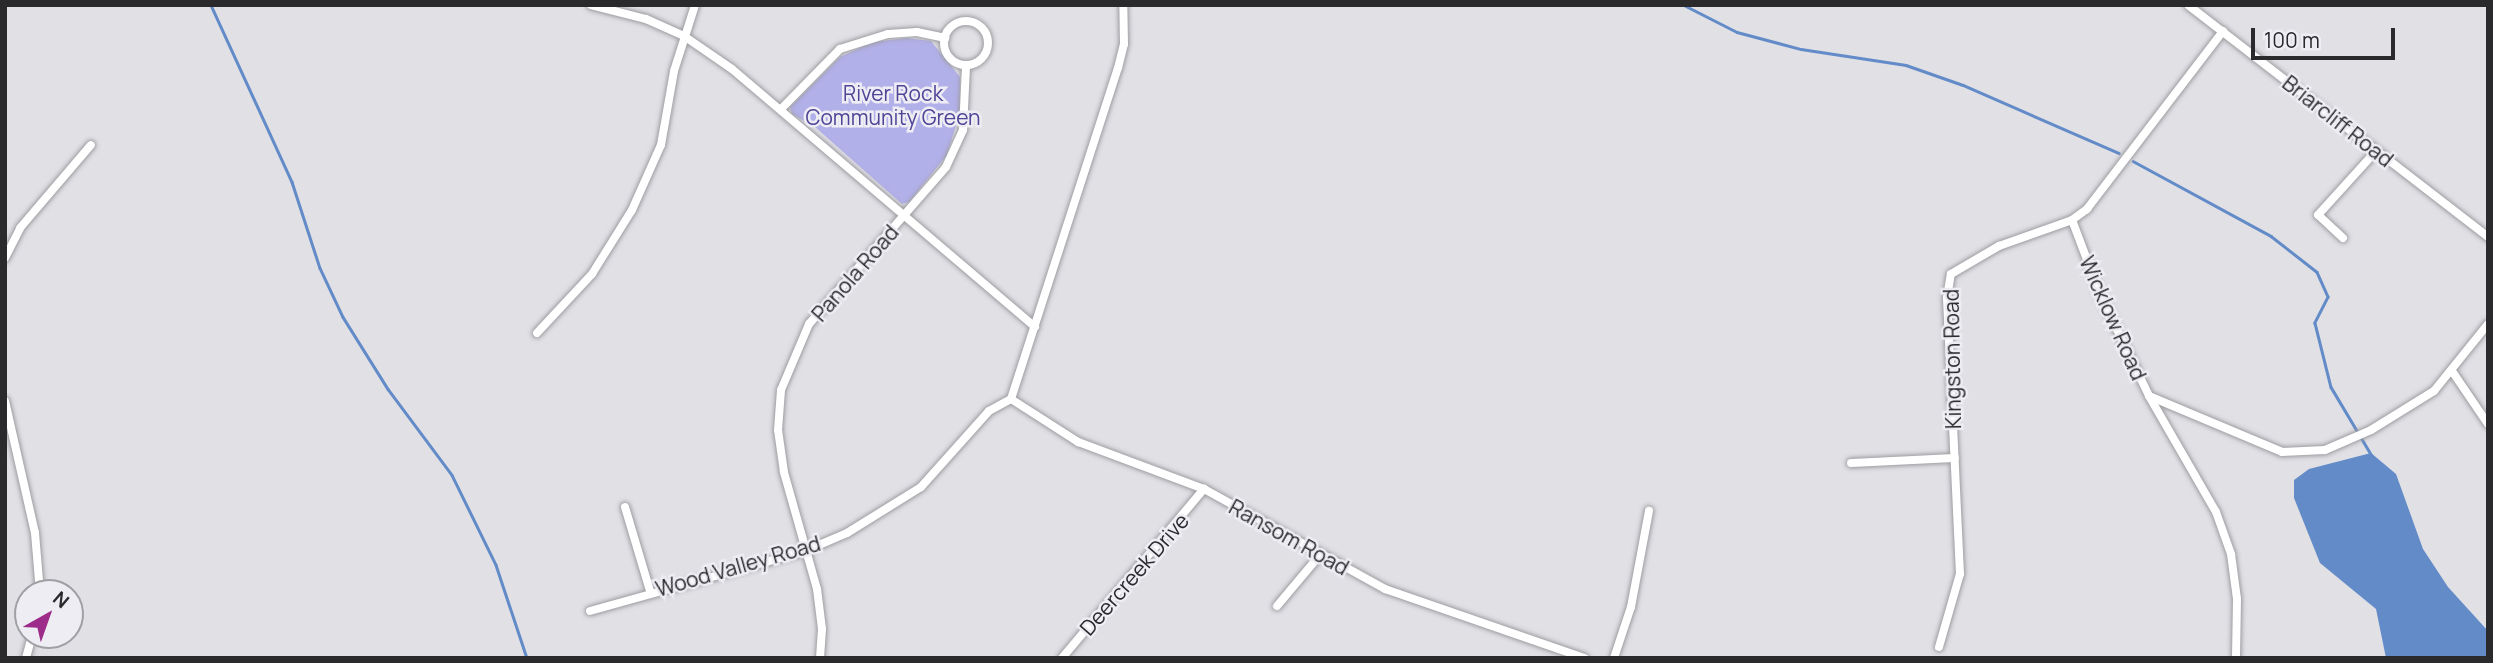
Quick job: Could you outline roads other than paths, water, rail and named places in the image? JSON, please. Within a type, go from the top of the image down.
[{"type":"street","points":[[591,5],[646,19],[684,36],[781,109],[1035,327]]},
{"type":"street","points":[[537,333],[592,274],[632,209],[661,145],[684,36],[695,5]]},
{"type":"street","name":"Wood Valley Road","points":[[590,611],[649,591],[805,551],[902,501],[1008,400],[1035,327],[1118,68],[1124,44],[1123,5]]},
{"type":"street","name":"Briarcliff Road","points":[[2188,5],[2488,237]]},
{"type":"street","points":[[961,21],[984,29],[986,53],[966,65],[949,57],[944,38],[961,21]]},
{"type":"street","name":"Kingston Road","points":[[1939,648],[1960,574],[1947,298],[1951,274],[1999,246],[2072,220],[2087,209],[2223,31]]},
{"type":"street","points":[[781,109],[840,50],[888,34],[917,32],[944,38]]},
{"type":"street","name":"Panola Road","points":[[820,658],[818,603],[784,472],[778,430],[781,390],[809,324],[905,215],[956,149],[963,130],[966,65]]},
{"type":"street","points":[[5,258],[20,228],[90,145]]},
{"type":"street","points":[[2343,238],[2318,215],[2376,151]]},
{"type":"street","name":"Wicklow Road","points":[[2072,220],[2120,338],[2149,396],[2282,452],[2325,450],[2371,430],[2434,391],[2488,324]]},
{"type":"street","points":[[2452,371],[2488,424]]},
{"type":"street","points":[[2149,396],[2216,512],[2231,554],[2236,658]]},
{"type":"street","name":"Ransom Road","points":[[1008,400],[1078,442],[1204,489],[1385,589],[1584,658]]},
{"type":"street","points":[[5,401],[35,533],[39,579]]},
{"type":"street","points":[[1851,463],[1955,458]]},
{"type":"street","name":"Deercreek Drive","points":[[1062,658],[1204,489]]},
{"type":"street","points":[[625,507],[649,591]]},
{"type":"street","points":[[1614,658],[1631,607],[1649,511]]},
{"type":"street","points":[[1278,607],[1320,555]]},
{"type":"waterway","points":[[211,5],[292,182],[320,268],[343,317],[388,389],[452,475],[496,565],[527,658]]},
{"type":"waterway","points":[[1684,5],[1737,32],[1801,49],[1906,65],[1963,85],[2119,153]]},
{"type":"waterway","points":[[2133,161],[2271,236],[2317,272],[2328,297],[2315,323],[2331,387],[2372,456]]},
{"type":"park label","name":"River Rock Community Green","points":[[893,105]]}]
